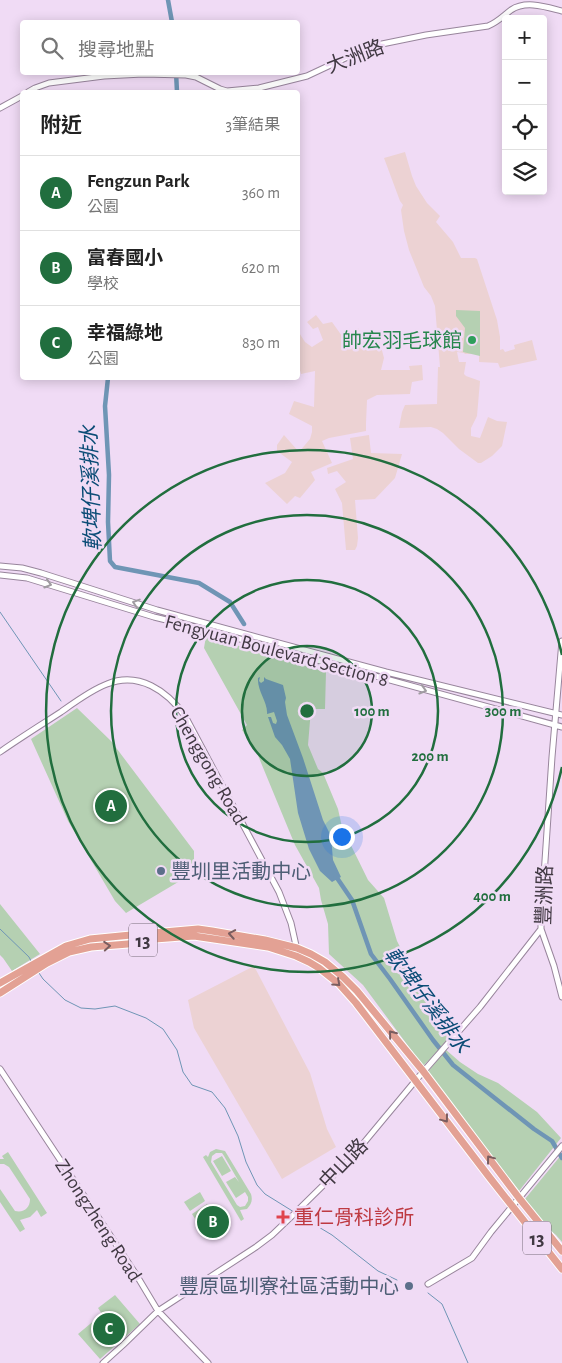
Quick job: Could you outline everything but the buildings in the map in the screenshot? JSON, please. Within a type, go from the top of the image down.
[{"type":"main road","name":"13","points":[[0,984],[66,946],[90,939],[198,929],[265,940],[297,948],[325,962],[357,991],[423,1071],[562,1251]]},
{"type":"main road","name":"13","points":[[0,993],[47,963],[69,952],[91,947],[128,944],[142,940],[194,936],[268,947],[309,962],[339,984],[356,1003],[562,1269]]},
{"type":"street","name":"大洲路","points":[[172,75],[196,77],[220,89],[259,88],[307,76],[377,45],[426,35],[488,26],[513,9],[521,6],[535,5],[562,11]]},
{"type":"street","name":"大洲路","points":[[32,90],[49,83],[123,75]]},
{"type":"street","points":[[0,108],[20,97]]},
{"type":"street","name":"Fengyuan Boulevard Section 8","points":[[0,566],[22,568],[41,573],[158,610],[386,672],[562,715]]},
{"type":"street","name":"Fengyuan Boulevard Section 8","points":[[0,575],[27,578],[154,617],[562,727]]},
{"type":"street","name":"豐洲路","points":[[562,640],[541,929],[554,966],[562,997]]},
{"type":"street","name":"Chenggong Road","points":[[0,752],[72,704],[108,683],[135,680],[146,683],[161,691],[185,716],[279,892],[291,923],[297,948],[296,956]]},
{"type":"street","name":"中山路","points":[[103,1363],[124,1345],[158,1310],[272,1235],[352,1157],[423,1071],[480,1007],[541,929]]},
{"type":"street","name":"Zhongzheng Road","points":[[0,1069],[158,1310],[208,1363]]},
{"type":"street","points":[[428,1284],[472,1258],[562,1146]]},
{"type":"shaded area","points":[[405,152],[416,186],[427,203],[440,216],[436,222],[453,242],[461,258],[477,259],[497,320],[500,350],[503,349],[505,352],[515,349],[514,345],[532,340],[537,360],[500,368],[498,363],[479,362],[479,354],[457,352],[459,362],[466,362],[464,374],[480,381],[477,416],[471,428],[471,436],[480,438],[488,417],[497,421],[507,422],[502,446],[481,463],[478,463],[459,449],[437,429],[431,427],[399,428],[405,405],[437,404],[438,367],[440,367],[435,306],[431,296],[424,287],[409,250],[401,210],[403,205],[384,158]]},
{"type":"shaded area","points":[[316,315],[323,324],[332,322],[342,336],[358,328],[361,334],[373,334],[380,343],[384,358],[381,370],[410,370],[409,366],[422,365],[423,380],[412,382],[410,394],[377,395],[367,400],[366,431],[322,441],[332,463],[311,472],[315,480],[300,498],[295,496],[287,504],[265,483],[285,473],[292,462],[277,451],[277,445],[284,435],[299,452],[310,439],[312,432],[312,426],[289,414],[294,401],[314,407],[315,371],[301,374],[300,334],[305,342],[312,347],[323,340],[318,327],[313,329],[307,322]]},
{"type":"shaded area","points":[[369,435],[371,453],[402,454],[395,478],[375,499],[355,500],[357,546],[355,550],[346,550],[342,503],[335,489],[346,482],[337,471],[328,474],[327,468],[353,459],[350,438]]},
{"type":"shaded area","points":[[254,966],[310,1073],[327,1129],[336,1147],[282,1179],[194,1028],[188,1000]]},
{"type":"green space","name":"帥宏羽毛球館","points":[[456,310],[480,311],[480,356],[463,352],[465,328],[456,316]]},
{"type":"green space","points":[[206,636],[326,672],[325,709],[311,709],[308,745],[318,769],[323,773],[338,809],[342,827],[368,880],[384,898],[397,941],[423,992],[439,1014],[449,1041],[423,1066],[363,985],[329,954],[328,924],[319,888],[295,845],[257,753],[242,730],[247,725],[204,648]]},
{"type":"green space","points":[[77,708],[111,741],[194,851],[194,864],[190,875],[126,913],[115,901],[68,821],[31,739]]},
{"type":"green space","points":[[0,904],[40,954],[12,971],[0,955]]},
{"type":"green space","points":[[445,1049],[460,1062],[478,1074],[498,1083],[537,1112],[561,1138],[519,1191],[428,1072]]},
{"type":"green space","points":[[216,1149],[225,1151],[251,1194],[252,1201],[250,1206],[247,1209],[240,1210],[244,1219],[241,1221],[203,1157],[206,1155],[208,1157],[210,1152]],"holes":[[[216,1153],[222,1153],[239,1182],[235,1177],[226,1182],[236,1198],[245,1192],[248,1197],[245,1206],[240,1207],[237,1205],[211,1162],[212,1156]]]},
{"type":"green space","points":[[8,1152],[47,1213],[41,1217],[37,1210],[30,1217],[20,1220],[25,1229],[20,1232],[0,1202],[0,1189],[15,1211],[24,1210],[30,1202],[30,1199],[9,1167],[0,1164],[0,1159],[4,1159],[2,1156]]},
{"type":"green space","points":[[562,1154],[562,1242],[545,1226],[525,1199]]},
{"type":"green space","points":[[222,1156],[231,1171],[222,1176],[213,1161]]},
{"type":"green space","points":[[200,1192],[205,1201],[190,1211],[184,1202]]},
{"type":"green space","points":[[207,1204],[212,1213],[197,1222],[192,1214]]},
{"type":"green space","points":[[115,1295],[140,1324],[100,1359],[78,1334],[102,1314],[98,1308]]},
{"type":"water","points":[[260,677],[259,681],[261,683],[264,681],[264,677],[283,685],[287,715],[323,820],[331,836],[333,860],[341,877],[332,882],[320,871],[309,849],[298,813],[290,759],[275,737],[268,717],[271,717],[273,723],[276,724],[277,721],[274,712],[267,714],[266,705],[258,683],[258,678]]},
{"type":"waterway","name":"軟埤仔溪排水","points":[[168,0],[172,20]]},
{"type":"waterway","name":"軟埤仔溪排水","points":[[176,75],[177,90]]},
{"type":"waterway","name":"軟埤仔溪排水","points":[[108,380],[105,406],[109,475],[108,522],[110,561],[115,567],[199,583],[230,602],[244,624]]},
{"type":"waterway","points":[[0,612],[61,701]]},
{"type":"waterway","name":"軟埤仔溪排水","points":[[335,875],[352,900],[371,954],[453,1065],[552,1141],[562,1158]]},
{"type":"waterway","points":[[0,929],[31,961]]},
{"type":"waterway","points":[[39,973],[65,1000],[81,1008],[95,1009],[115,1006],[146,1018],[163,1029],[177,1050],[183,1072],[192,1085],[212,1092],[225,1108],[257,1185],[265,1194],[294,1212]]},
{"type":"waterway","points":[[297,1214],[332,1235],[378,1271],[397,1280]]},
{"type":"waterway","points":[[428,1293],[442,1304],[468,1363]]},
{"type":"place","name":"帥宏羽毛球館","points":[[472,340]]},
{"type":"place","name":"Fengzun Park","points":[[111,806]]},
{"type":"place","name":"豐圳里活動中心","points":[[161,871]]},
{"type":"place","name":"重仁骨科診所","points":[[283,1217]]},
{"type":"place","name":"富春國小","points":[[213,1222]]},
{"type":"place","name":"豐原區圳寮社區活動中心","points":[[409,1286]]},
{"type":"place","name":"幸福綠地","points":[[109,1329]]}]
